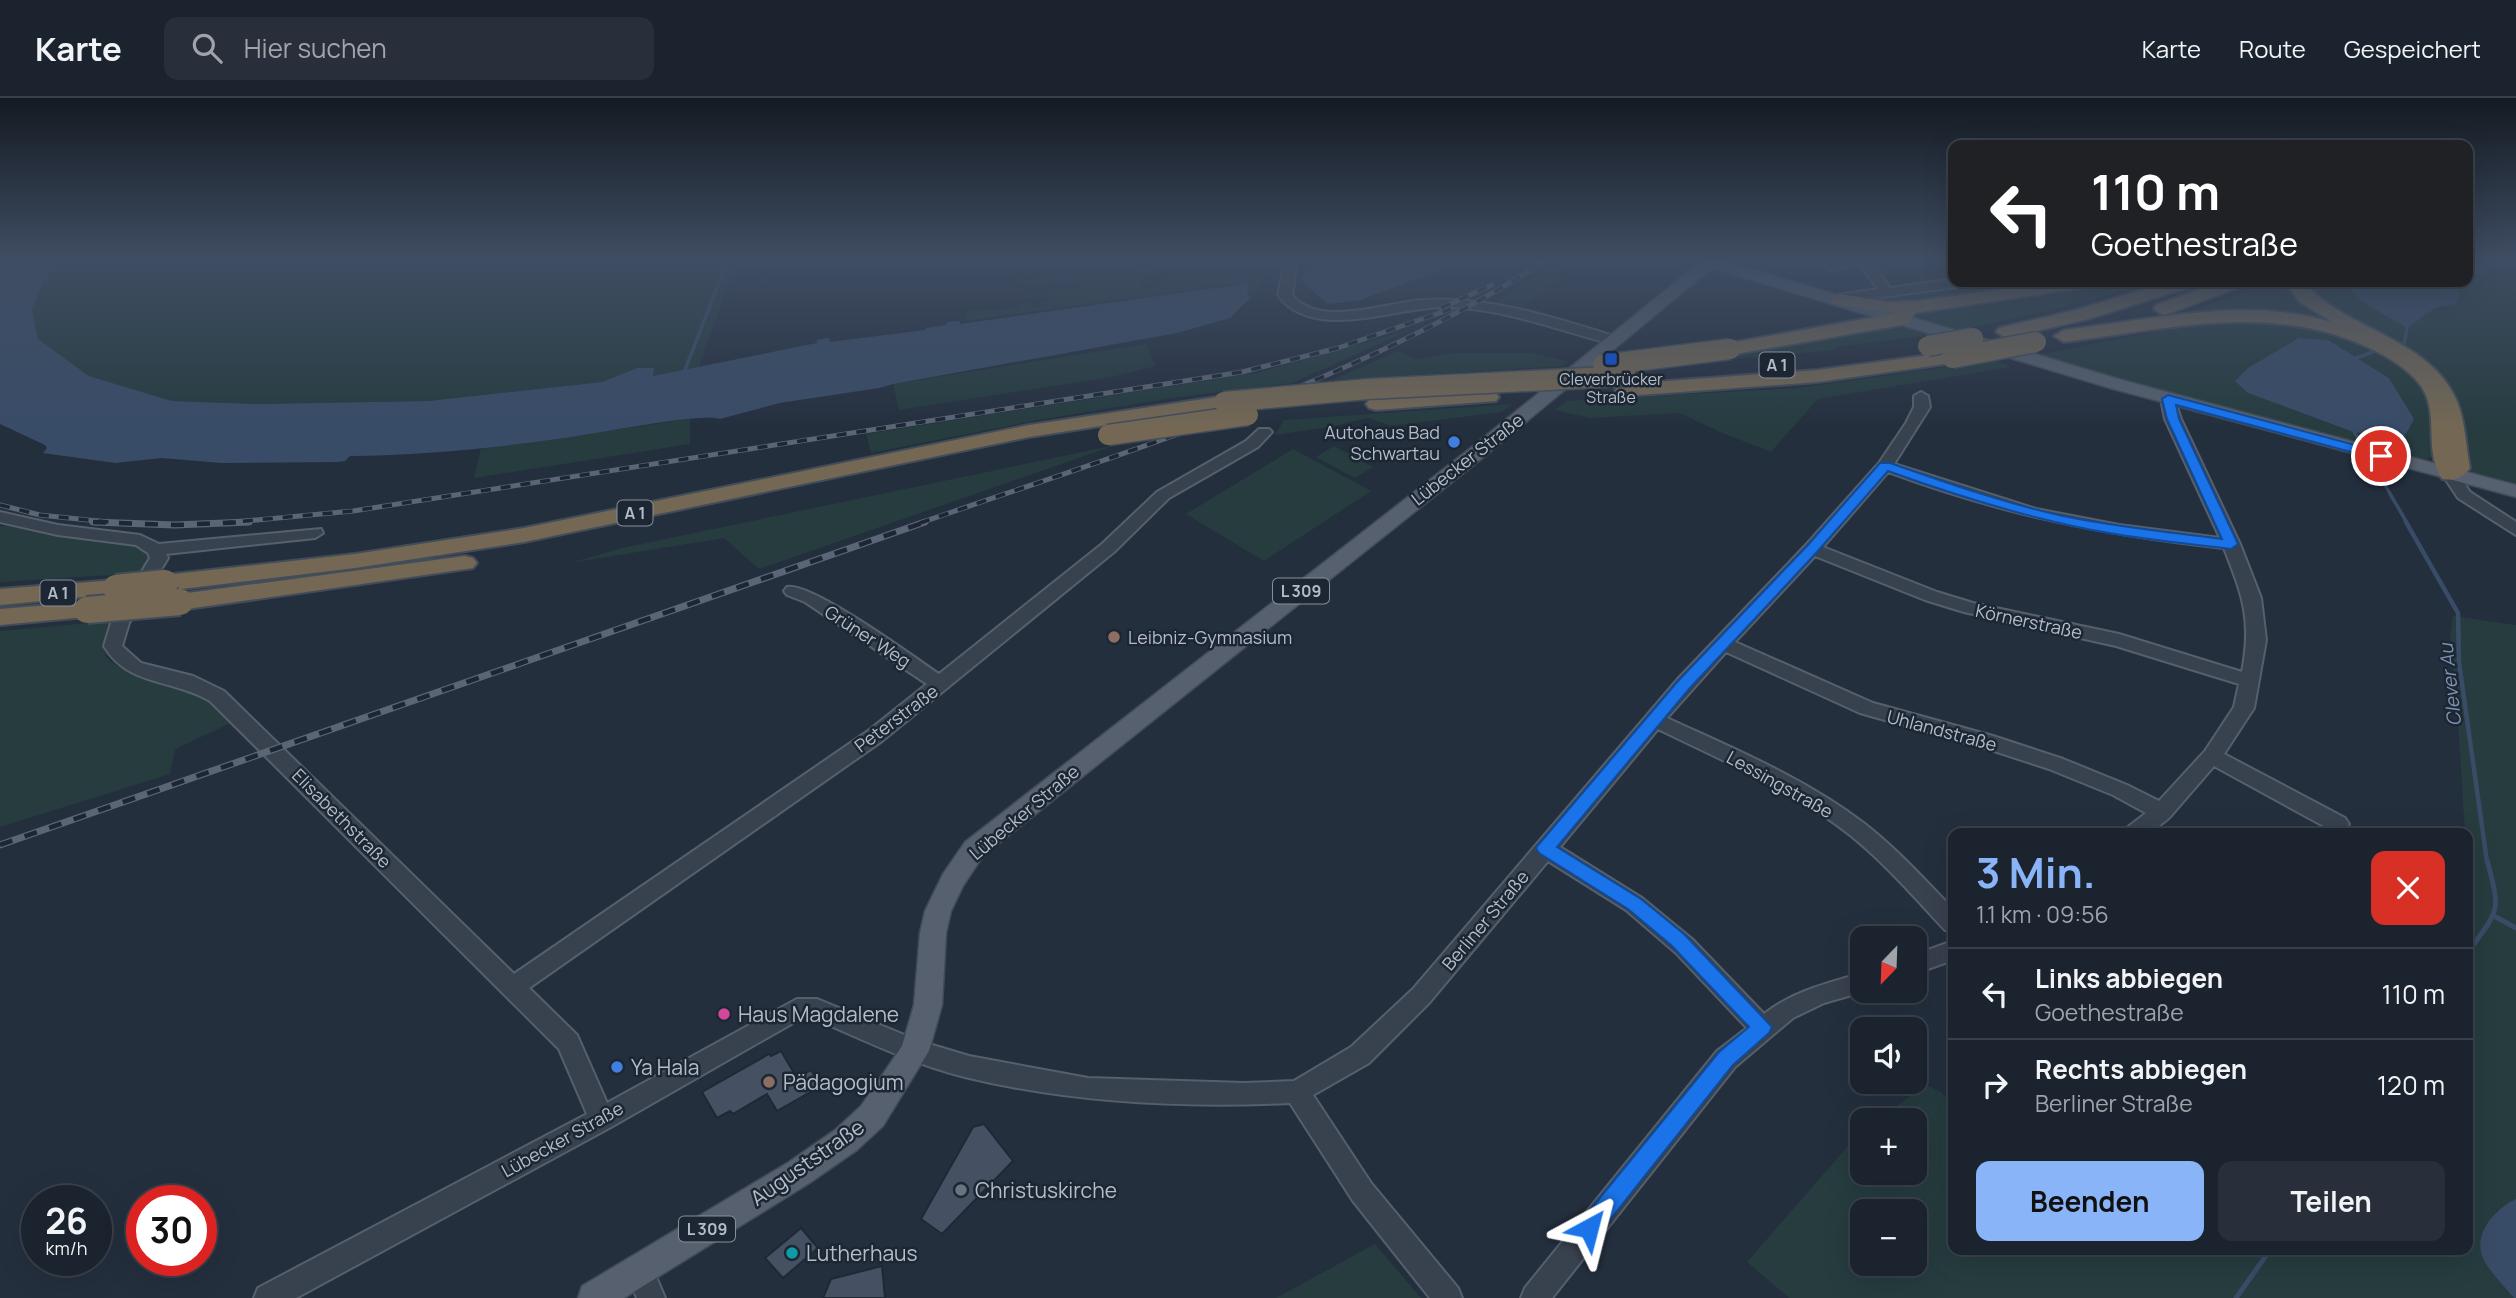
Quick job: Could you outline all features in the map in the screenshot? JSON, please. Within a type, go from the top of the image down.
[{"type":"highway","points":[[1848,329],[1853,316]]},
{"type":"highway","points":[[1492,382],[1517,374],[1630,363],[1730,349],[1848,329],[1898,316]]},
{"type":"highway","name":"A 1","points":[[1104,427],[1625,383],[1811,362],[1928,346],[2077,316]]},
{"type":"highway","name":"A 1","points":[[0,617],[87,610],[172,593],[350,580],[528,553],[939,466],[1104,427],[1287,396],[1492,382],[1625,383],[1818,376],[1952,358],[2064,336],[2136,316]]},
{"type":"highway","points":[[2064,336],[2198,316]]},
{"type":"highway","points":[[2267,316],[2323,325],[2368,340],[2398,356],[2433,388],[2440,403],[2442,457],[2450,474],[2459,468],[2447,400],[2433,379],[2407,357],[2335,316]]},
{"type":"highway","name":"A 1","points":[[0,597],[116,588],[172,593]]},
{"type":"main road","name":"L 309","points":[[1612,340],[1641,316]]},
{"type":"main road","points":[[1919,316],[2168,399],[2516,491]]},
{"type":"main road","name":"Lübecker Straße","points":[[915,1051],[928,1005],[933,933],[938,912],[952,881],[974,849],[1489,443],[1612,340]]},
{"type":"main road","name":"Auguststraße","points":[[594,1298],[645,1284],[846,1140],[872,1116],[915,1051]]},
{"type":"street","points":[[1524,316],[1612,340]]},
{"type":"street","name":"Berliner Straße","points":[[915,1051],[969,1068],[1088,1089],[1244,1094],[1297,1091],[1360,1055],[1422,996],[1684,685],[1812,549],[1885,466],[1914,423],[1922,407],[1921,396]]},
{"type":"street","points":[[2141,828],[2162,812],[2212,756],[2244,708],[2257,640],[2252,598],[2231,544],[2173,419],[2168,399]]},
{"type":"street","name":"Peterstraße","points":[[513,987],[875,736],[1108,548],[1163,495],[1252,444],[1264,432]]},
{"type":"street","points":[[1885,466],[1977,498],[2060,519],[2110,530],[2231,544]]},
{"type":"street","points":[[2450,474],[2464,495],[2516,530]]},
{"type":"street","points":[[0,517],[58,530],[140,540],[156,550],[315,533]]},
{"type":"street","name":"Körnerstraße","points":[[1812,549],[1930,596],[1970,608],[2119,640],[2250,681]]},
{"type":"street","name":"Elisabethstraße","points":[[156,550],[159,558],[121,623],[113,646],[116,653],[134,668],[192,684],[217,696],[568,1042],[602,1119]]},
{"type":"street","name":"Grüner Weg","points":[[793,591],[811,598],[940,684]]},
{"type":"street","name":"Uhlandstraße","points":[[1724,644],[1867,708],[1993,743],[2056,764],[2120,790],[2162,812]]},
{"type":"street","name":"Lessingstraße","points":[[1655,720],[1796,789],[1847,822],[1905,874],[1948,919]]},
{"type":"street","points":[[2212,756],[2338,824]]},
{"type":"street","points":[[1545,848],[1634,904],[1692,954],[1762,1027]]},
{"type":"street","points":[[1927,960],[1948,952]]},
{"type":"street","points":[[1535,1298],[1726,1059],[1762,1027],[1785,1011],[1819,995],[1850,986]]},
{"type":"street","name":"Lübecker Straße","points":[[268,1298],[602,1119],[797,1009],[817,1009],[915,1051]]},
{"type":"street","points":[[1297,1091],[1362,1192],[1448,1298]]},
{"type":"green space","points":[[33,316],[717,316],[699,367],[653,376],[638,368],[602,382],[428,401],[257,404],[172,401],[89,376],[38,339]]},
{"type":"green space","points":[[966,316],[1002,316],[966,321]]},
{"type":"green space","points":[[1916,316],[2023,316],[1955,331],[1917,319]]},
{"type":"green space","points":[[2291,316],[2334,316],[2357,333]]},
{"type":"green space","points":[[2348,316],[2388,316],[2407,327],[2423,316],[2516,316],[2516,486],[2472,474],[2461,411],[2451,388],[2441,377]]},
{"type":"green space","points":[[2233,320],[2317,327],[2371,345],[2420,377],[2436,409],[2434,455],[2417,460],[2032,356],[2206,322]],"holes":[[[2248,393],[2403,439],[2353,432]]]},
{"type":"green space","points":[[1894,325],[1932,335],[1836,347],[1836,350],[1700,362],[1712,355]]},
{"type":"green space","points":[[1410,330],[1292,383],[1172,398],[1039,420],[871,453],[866,434],[1256,373]]},
{"type":"green space","points":[[1146,344],[1155,366],[1111,377],[899,410],[893,384]]},
{"type":"green space","points":[[1398,351],[1416,359],[1453,353],[1534,353],[1568,362],[1562,366],[1332,380]]},
{"type":"green space","points":[[1995,360],[2010,367],[1818,399],[1771,452],[1680,413],[1590,418],[1555,410],[1567,401],[1799,388]]},
{"type":"green space","points":[[1513,404],[1502,412],[1391,426],[1368,418],[1275,435],[1284,420]]},
{"type":"green space","points":[[690,419],[690,444],[474,478],[481,449]]},
{"type":"green space","points":[[1116,445],[759,569],[724,538],[570,563],[622,548]]},
{"type":"green space","points":[[1334,446],[1373,467],[1355,478],[1316,457]]},
{"type":"green space","points":[[1293,449],[1371,491],[1264,561],[1186,514]]},
{"type":"green space","points":[[11,524],[136,543],[146,550],[150,561],[143,573],[0,582],[0,527]]},
{"type":"green space","points":[[2453,616],[2516,625],[2516,1298],[1789,1298],[1747,1262],[1850,1144],[1850,1185],[1927,1185],[1927,1108],[1894,1108],[1913,1094],[1927,1094],[1927,1085],[1941,1092],[1948,1100],[1948,1255],[2473,1255],[2473,828],[2465,828],[2450,638]]},
{"type":"green space","points":[[111,621],[104,640],[105,656],[117,666],[144,678],[202,694],[219,703],[235,721],[175,749],[170,774],[0,827],[0,631]]},
{"type":"green space","points":[[1375,1244],[1421,1298],[1276,1298]]},
{"type":"water","points":[[0,316],[33,316],[38,339],[89,376],[172,401],[257,404],[428,401],[602,382],[637,368],[654,368],[653,376],[817,343],[817,340],[829,338],[830,342],[925,330],[946,325],[947,322],[960,321],[960,324],[1017,316],[1232,316],[1177,333],[879,388],[780,403],[720,419],[667,421],[479,449],[350,456],[345,461],[337,462],[221,463],[162,458],[115,463],[43,453],[47,448],[45,445],[0,424]]},
{"type":"water","points":[[2387,316],[2424,316],[2407,328]]},
{"type":"water","points":[[2299,338],[2328,340],[2389,378],[2414,419],[2403,439],[2353,432],[2248,393],[2235,381],[2248,368]]},
{"type":"water","points":[[2516,1199],[2514,1298],[2486,1264],[2480,1244],[2492,1218]]},
{"type":"building","name":"Pädagogium","points":[[781,1051],[797,1078],[811,1070],[821,1086],[777,1111],[767,1094],[733,1114],[730,1111],[717,1118],[702,1092],[769,1054],[771,1056]]},
{"type":"building","name":"Christuskirche","points":[[984,1124],[1013,1161],[942,1234],[921,1219],[973,1127]]},
{"type":"building","name":"Lutherhaus","points":[[801,1228],[818,1248],[783,1278],[765,1258]]},
{"type":"building","points":[[882,1266],[885,1298],[823,1298],[831,1279]]},
{"type":"waterway","points":[[685,370],[706,316]]},
{"type":"waterway","name":"Clever Au","points":[[2403,349],[2407,328]]},
{"type":"waterway","name":"Clever Au","points":[[2354,363],[2356,358],[2373,352]]},
{"type":"waterway","name":"Clever Au","points":[[2352,428],[2407,523]]},
{"type":"waterway","name":"Clever Au","points":[[2406,522],[2458,613],[2459,662],[2487,862]]},
{"type":"waterway","name":"Clever Au","points":[[2473,945],[2492,918],[2495,909],[2496,901],[2487,860]]},
{"type":"waterway","points":[[2494,916],[2516,928]]},
{"type":"waterway","name":"Clever Au","points":[[2236,1298],[2266,1255]]},
{"type":"railway","points":[[223,523],[353,511],[1242,372],[1338,348],[1431,316]]},
{"type":"railway","points":[[920,523],[1242,410],[1321,378],[1451,316]]},
{"type":"railway","points":[[0,505],[40,515],[115,523]]},
{"type":"railway","points":[[93,522],[115,523]]},
{"type":"railway","points":[[115,523],[175,525],[249,522]]},
{"type":"railway","points":[[0,845],[925,522]]},
{"type":"place","name":"Cleverbrücker Straße","points":[[1611,359]]},
{"type":"place","name":"Autohaus Bad Schwartau","points":[[1454,442]]},
{"type":"place","name":"Leibniz-Gymnasium","points":[[1114,637]]},
{"type":"place","name":"Haus Magdalene","points":[[724,1014]]},
{"type":"place","name":"Ya Hala","points":[[617,1067]]},
{"type":"place","name":"Pädagogium","points":[[769,1082]]},
{"type":"place","name":"Christuskirche","points":[[961,1190]]},
{"type":"place","name":"Lutherhaus","points":[[792,1253]]},
{"type":"route","points":[[1589,1228],[1726,1059],[1762,1027],[1678,940],[1634,904],[1545,848],[1684,685],[1812,549],[1885,466],[2010,508],[2110,530],[2231,544],[2173,419],[2168,399],[2381,456]]}]
